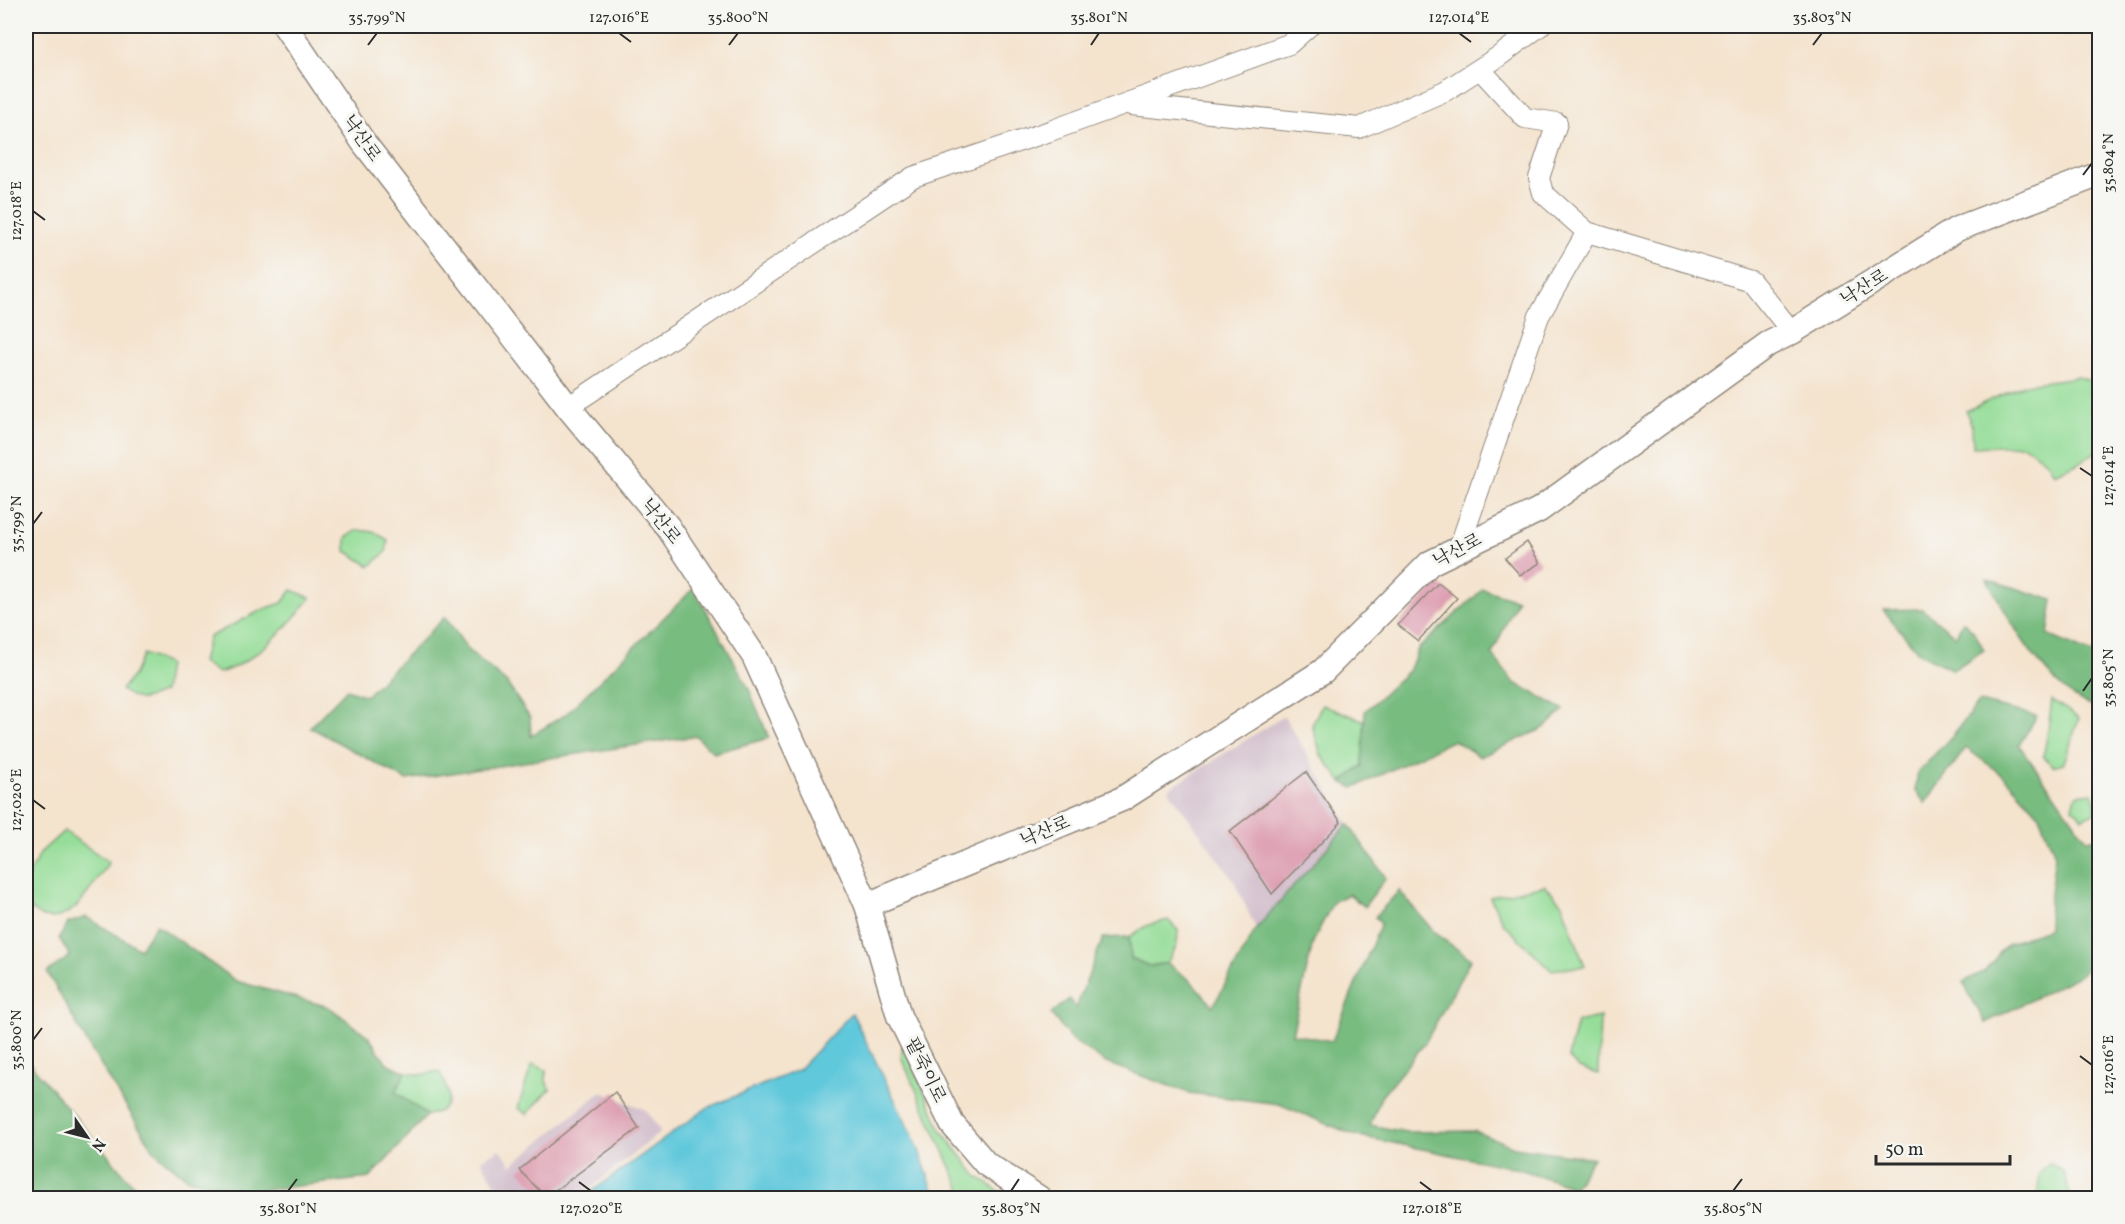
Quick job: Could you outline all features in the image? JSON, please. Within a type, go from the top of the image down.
[{"type":"street","name":"낙산로","points":[[285,26],[364,143],[568,407],[668,527],[754,656],[867,905],[1122,799],[1323,671],[1430,563],[1539,510],[1768,344],[1792,332],[1957,229],[2100,174]]},
{"type":"street","points":[[568,407],[913,177],[1289,44],[1309,26]]},
{"type":"street","points":[[1123,104],[1359,128],[1445,91],[1540,26]]},
{"type":"street","points":[[1480,69],[1525,118],[1557,123],[1539,178],[1543,194],[1587,232],[1751,282],[1792,332]]},
{"type":"street","points":[[1459,548],[1539,316],[1587,232]]},
{"type":"street","name":"팥죽이로","points":[[867,905],[899,1016],[952,1124],[986,1164],[1039,1198]]},
{"type":"shaded area","points":[[1284,716],[1348,824],[1256,929],[1234,881],[1168,789]]},
{"type":"shaded area","points":[[601,1092],[646,1110],[661,1132],[578,1198],[504,1198],[481,1160],[500,1149],[512,1165]]},
{"type":"green space","points":[[2078,377],[2100,384],[2099,449],[2081,462],[2054,474],[2048,463],[2024,445],[1973,447],[1972,427],[1966,411],[2026,384]]},
{"type":"green space","points":[[358,530],[374,532],[388,540],[386,552],[370,566],[346,551],[346,538]]},
{"type":"green space","points":[[1987,579],[2053,600],[2048,635],[2099,657],[2099,711],[2068,692],[2052,677],[2030,651]]},
{"type":"green space","points":[[694,588],[749,689],[769,738],[714,753],[696,736],[406,780],[310,727],[347,689],[366,696],[445,617],[468,650],[506,682],[530,718],[531,736],[566,714]]},
{"type":"green space","points":[[1483,589],[1517,600],[1492,654],[1513,682],[1564,710],[1544,728],[1480,757],[1454,740],[1353,788],[1342,782],[1362,766],[1365,711],[1410,669],[1418,649]]},
{"type":"green space","points":[[292,590],[311,598],[281,632],[257,653],[218,673],[202,662],[209,637],[264,609],[282,603]]},
{"type":"green space","points":[[1922,609],[1956,636],[1963,621],[1975,633],[1984,650],[1953,670],[1919,653],[1883,610]]},
{"type":"green space","points":[[143,654],[168,664],[164,692],[138,699],[121,690],[134,674]]},
{"type":"green space","points":[[2052,700],[2079,718],[2064,763],[2053,766],[2043,756]]},
{"type":"green space","points":[[1979,702],[2037,716],[2019,745],[2087,840],[2100,838],[2099,950],[2081,975],[1985,1023],[1963,982],[1985,971],[2007,944],[2048,929],[2055,855],[2038,813],[2005,777],[1966,748],[1925,803],[1915,790],[1918,772],[1952,736]]},
{"type":"green space","points":[[1322,705],[1365,721],[1362,766],[1342,782],[1321,755],[1312,725]]},
{"type":"green space","points":[[2092,793],[2096,804],[2095,813],[2082,818],[2073,808],[2076,795]]},
{"type":"green space","points":[[1348,824],[1386,878],[1364,907],[1349,894],[1333,902],[1313,942],[1292,1034],[1332,1041],[1381,923],[1375,917],[1399,891],[1436,934],[1471,959],[1425,1043],[1381,1097],[1370,1125],[1406,1132],[1475,1131],[1514,1147],[1593,1158],[1574,1187],[1519,1169],[1354,1135],[1279,1104],[1189,1093],[1106,1063],[1072,1040],[1051,1014],[1069,999],[1076,1008],[1103,938],[1129,937],[1131,959],[1150,966],[1167,963],[1191,981],[1213,1006],[1256,929]]},
{"type":"green space","points":[[64,831],[109,862],[73,909],[52,918],[41,916],[26,905],[26,880],[41,852]]},
{"type":"green space","points":[[1545,885],[1562,904],[1585,966],[1551,970],[1503,923],[1490,897]]},
{"type":"green space","points":[[86,917],[140,949],[156,924],[236,981],[329,1007],[368,1036],[387,1063],[406,1072],[395,1092],[427,1115],[370,1178],[244,1192],[188,1179],[154,1151],[92,1051],[47,972],[70,956],[59,938],[68,923]]},
{"type":"green space","points":[[1168,920],[1178,930],[1177,945],[1167,963],[1150,966],[1131,959],[1129,937],[1148,925]]},
{"type":"green space","points":[[1600,1017],[1598,1074],[1579,1068],[1568,1057],[1577,1022]]},
{"type":"green space","points":[[903,1043],[941,1130],[976,1175],[1008,1198],[965,1198],[901,1057]]},
{"type":"green space","points":[[26,1059],[135,1187],[136,1198],[26,1198]]},
{"type":"green space","points":[[532,1064],[546,1070],[546,1081],[550,1089],[527,1114],[518,1108]]},
{"type":"green space","points":[[439,1071],[446,1085],[448,1098],[447,1104],[437,1112],[427,1115],[395,1092],[406,1072],[421,1075]]},
{"type":"green space","points":[[2049,1163],[2064,1172],[2071,1198],[2038,1198],[2039,1174]]},
{"type":"water","points":[[852,1013],[917,1145],[936,1198],[583,1198],[707,1108],[798,1070]]},
{"type":"building","points":[[1527,542],[1540,563],[1520,575],[1505,558]]},
{"type":"building","points":[[1438,583],[1457,598],[1418,641],[1398,625]]},
{"type":"building","points":[[1306,772],[1341,822],[1272,894],[1230,831]]},
{"type":"building","points":[[615,1092],[639,1128],[546,1197],[519,1170]]}]
